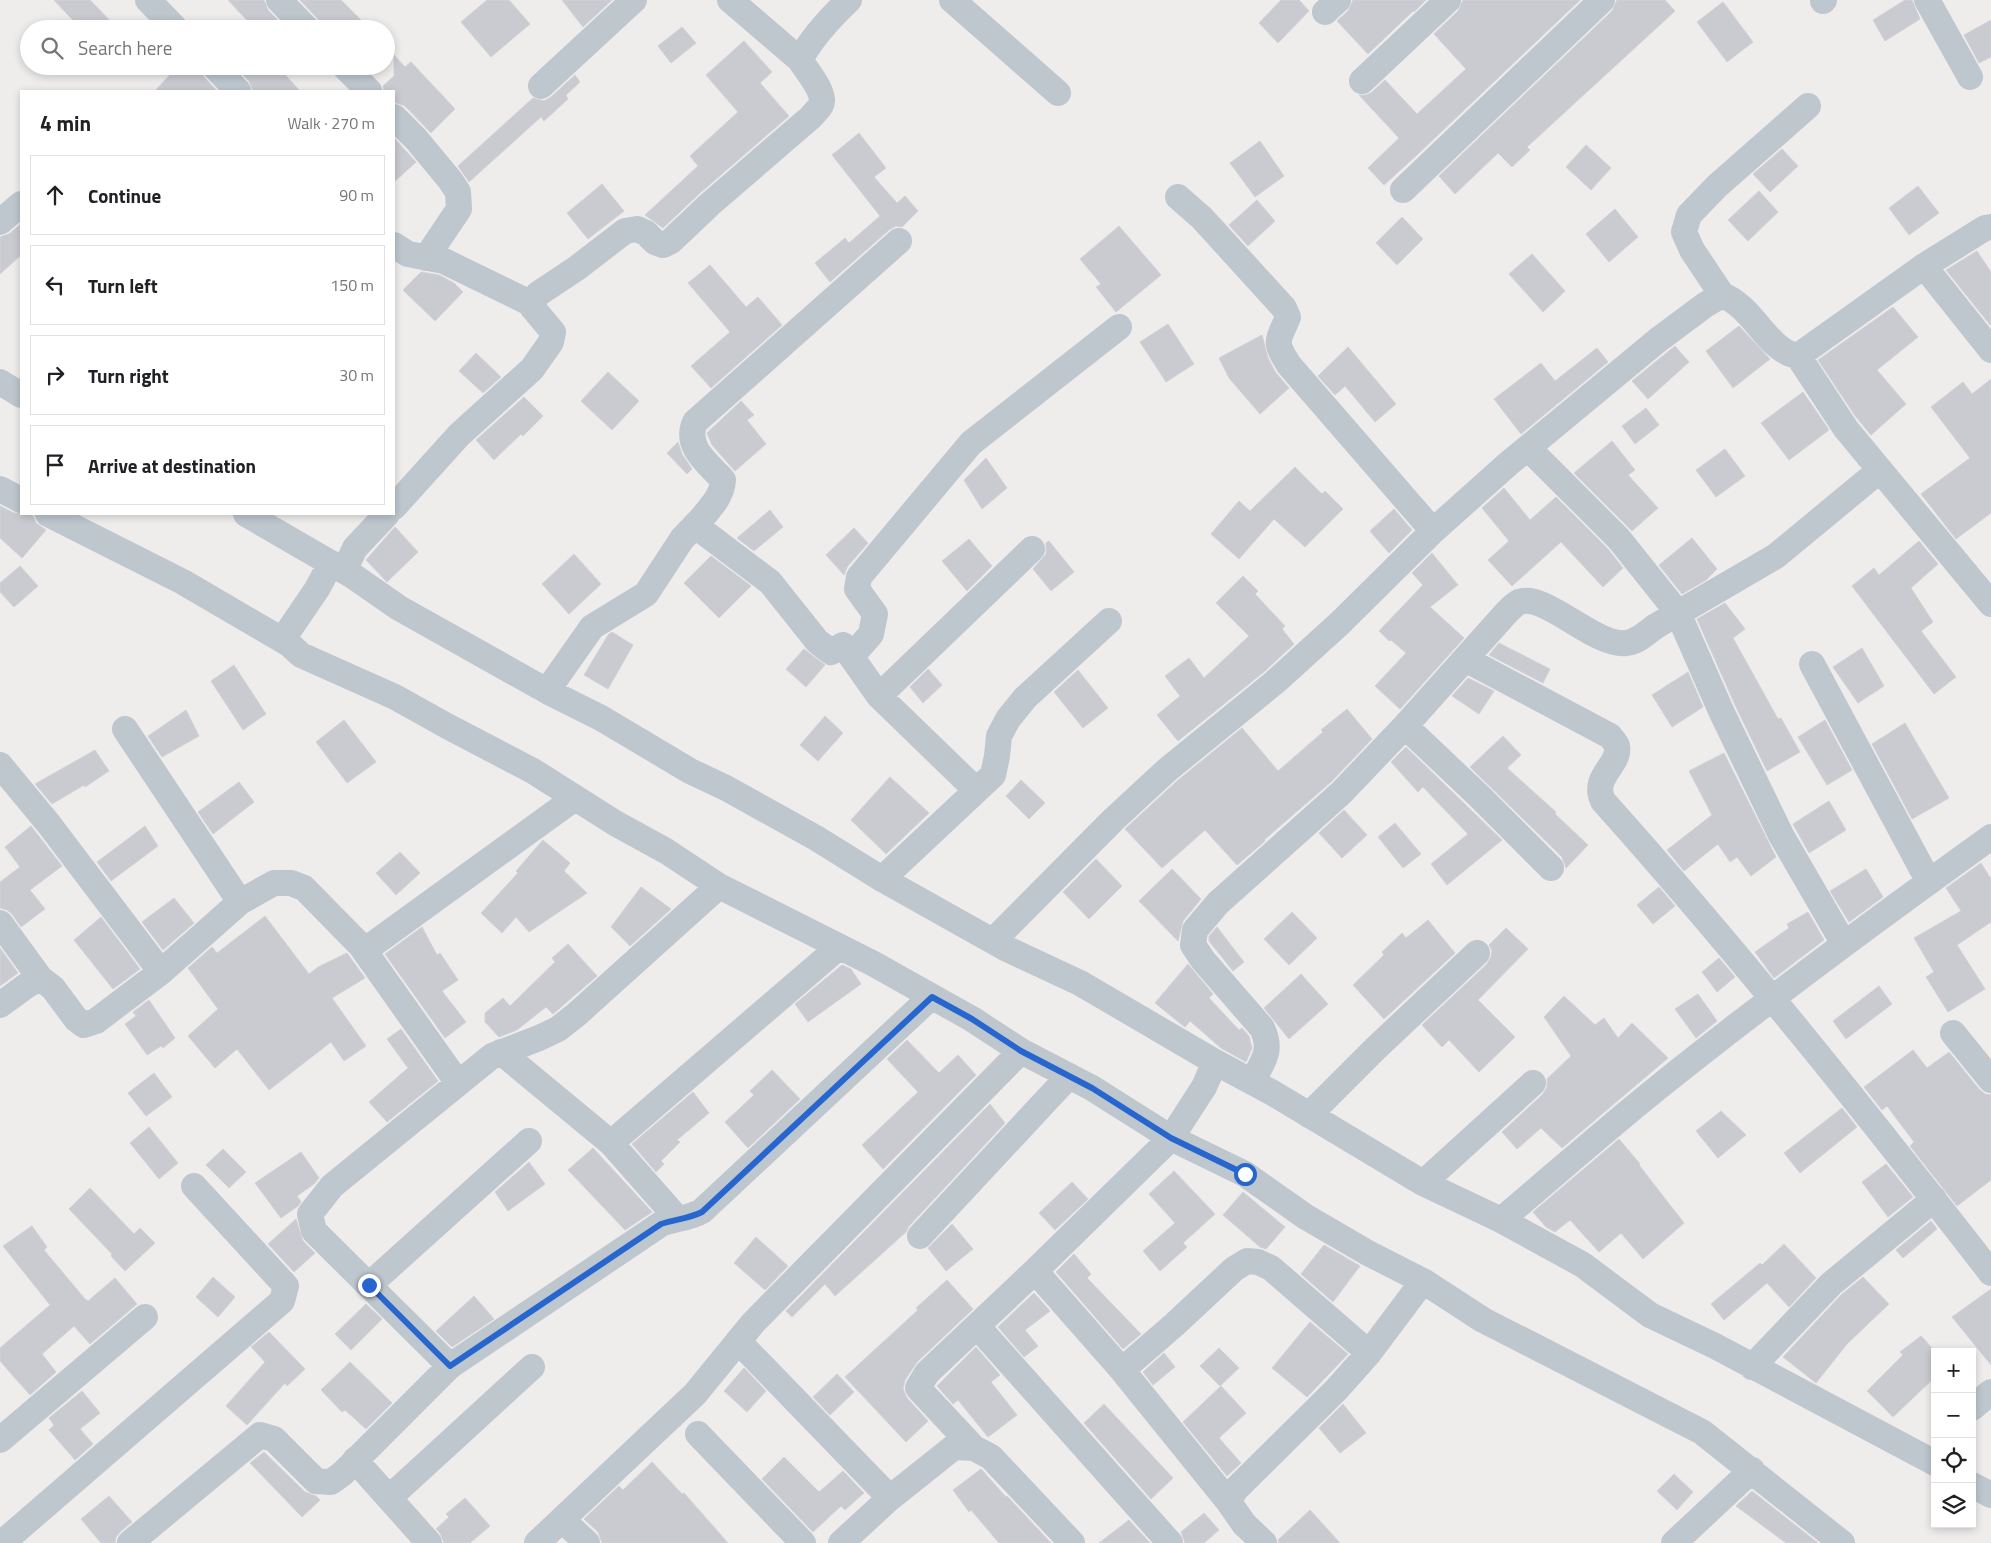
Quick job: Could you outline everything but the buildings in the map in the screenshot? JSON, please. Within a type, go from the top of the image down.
[{"type":"street","points":[[148,0],[167,20]]},
{"type":"street","points":[[279,0],[298,20]]},
{"type":"street","points":[[541,86],[634,0]]},
{"type":"street","points":[[395,507],[452,442],[532,369],[548,347],[553,332],[534,311],[532,304],[538,294],[577,268],[625,231],[637,229],[646,232],[655,242],[663,245],[671,241],[710,204],[811,117],[821,105],[823,99],[821,92],[800,60],[730,0]]},
{"type":"street","points":[[800,60],[836,12],[849,0]]},
{"type":"street","points":[[952,0],[1058,93]]},
{"type":"street","points":[[1362,81],[1448,0]]},
{"type":"street","points":[[1403,190],[1601,0]]},
{"type":"street","points":[[1926,0],[1970,77]]},
{"type":"street","points":[[223,75],[237,90]]},
{"type":"street","points":[[353,75],[368,90]]},
{"type":"street","points":[[1808,106],[1717,186],[1689,215],[1684,232],[1692,250],[1722,294],[1733,299],[1747,311],[1779,348],[1787,353],[1798,356],[1846,429],[1991,604]]},
{"type":"street","points":[[395,118],[416,139],[458,192],[459,209],[426,258]]},
{"type":"street","points":[[1178,197],[1202,218],[1284,308],[1288,317],[1279,338],[1278,348],[1289,366],[1433,532]]},
{"type":"street","points":[[0,222],[20,205]]},
{"type":"street","points":[[1798,356],[1924,266],[1985,228],[1991,227]]},
{"type":"street","points":[[547,691],[592,627],[646,594],[682,539],[701,519],[723,489],[723,480],[694,446],[692,429],[695,422],[899,241]]},
{"type":"street","points":[[395,246],[408,254],[444,261],[532,304]]},
{"type":"street","points":[[1924,266],[1991,350]]},
{"type":"street","points":[[993,941],[1064,870],[1087,844],[1167,770],[1282,676],[1433,532],[1528,448],[1658,340],[1704,305],[1722,294]]},
{"type":"street","points":[[842,645],[852,656],[871,634],[874,625],[875,614],[856,589],[859,577],[971,444],[1119,327]]},
{"type":"street","points":[[0,382],[20,394]]},
{"type":"street","points":[[1528,448],[1619,539],[1678,613],[1722,713],[1781,835],[1844,944]]},
{"type":"street","points":[[1252,1082],[1265,1057],[1268,1041],[1262,1028],[1203,960],[1193,945],[1195,930],[1218,903],[1341,793],[1405,726],[1507,612],[1519,602],[1535,602],[1608,640],[1624,644],[1638,640],[1656,626],[1776,556],[1880,470]]},
{"type":"street","points":[[0,488],[20,499]]},
{"type":"street","points":[[50,515],[183,582],[287,640],[300,655],[395,697],[534,772],[615,823],[666,851],[719,886],[874,964],[972,1019],[1021,1051],[1092,1088],[1245,1174],[1306,1216],[1423,1281],[1483,1320],[1702,1432],[1842,1543]]},
{"type":"street","points":[[248,515],[337,567],[400,608],[547,691],[601,718],[690,771],[726,788],[816,838],[882,879],[993,941],[1080,983],[1423,1183],[1501,1220],[1583,1265],[1650,1315],[1930,1453]]},
{"type":"street","points":[[287,640],[317,589],[387,515]]},
{"type":"street","points":[[701,519],[701,530],[770,582],[817,641],[831,652],[842,645]]},
{"type":"street","points":[[879,696],[1032,549]]},
{"type":"street","points":[[882,879],[993,775],[999,736],[1008,719],[1025,698],[1109,621]]},
{"type":"street","points":[[842,645],[879,696],[976,790]]},
{"type":"street","points":[[1465,659],[1610,736],[1617,745],[1617,753],[1600,784],[1599,792],[1603,801],[1773,997],[1991,1273]]},
{"type":"street","points":[[1812,664],[1929,882]]},
{"type":"street","points":[[1405,726],[1479,796],[1550,868]]},
{"type":"street","points":[[124,729],[240,902]]},
{"type":"street","points":[[0,765],[48,823],[161,972]]},
{"type":"street","points":[[361,946],[372,945],[386,936],[575,798]]},
{"type":"street","points":[[1501,1220],[1654,1091],[1773,997],[1991,837]]},
{"type":"street","points":[[0,923],[40,978],[53,988],[76,1019],[84,1025],[96,1021],[161,972],[240,902],[274,883],[291,883],[304,888],[361,946],[458,1083]]},
{"type":"street","points":[[450,1366],[314,1231],[310,1214],[332,1186],[492,1056],[558,1029],[719,886]]},
{"type":"street","points":[[611,1144],[839,947]]},
{"type":"street","points":[[1309,1115],[1376,1048],[1477,953]]},
{"type":"street","points":[[0,1005],[40,978]]},
{"type":"street","points":[[130,1543],[260,1435],[274,1439],[316,1481],[331,1482],[450,1366],[661,1224],[676,1218],[689,1218],[702,1212],[932,997]]},
{"type":"street","points":[[1953,1033],[1991,1080]]},
{"type":"street","points":[[537,1543],[695,1394],[753,1323],[1021,1051]]},
{"type":"street","points":[[501,1052],[611,1144],[676,1218]]},
{"type":"street","points":[[1072,1543],[991,1457],[974,1448],[918,1388],[927,1373],[1035,1272],[1174,1134],[1204,1087],[1215,1062]]},
{"type":"street","points":[[920,1236],[1070,1076]]},
{"type":"street","points":[[1423,1183],[1533,1083]]},
{"type":"street","points":[[369,1285],[530,1141]]},
{"type":"street","points":[[2,1543],[282,1301],[286,1286],[194,1186]]},
{"type":"street","points":[[1752,1366],[1832,1284],[1934,1199]]},
{"type":"street","points":[[1122,1370],[1234,1269],[1247,1261],[1258,1262],[1271,1268],[1369,1353]]},
{"type":"street","points":[[1035,1272],[1122,1370],[1228,1501],[1244,1524],[1264,1543]]},
{"type":"street","points":[[1228,1501],[1236,1489],[1336,1390],[1369,1353],[1423,1281]]},
{"type":"street","points":[[0,1440],[145,1318]]},
{"type":"street","points":[[977,1326],[1170,1543]]},
{"type":"street","points":[[738,1341],[890,1498]]},
{"type":"street","points":[[389,1498],[532,1368]]},
{"type":"street","points":[[1976,1405],[1991,1392]]},
{"type":"street","points":[[698,1434],[803,1543]]},
{"type":"street","points":[[841,1543],[890,1498],[954,1447],[974,1448]]},
{"type":"street","points":[[355,1460],[429,1543]]},
{"type":"street","points":[[1674,1543],[1752,1470]]},
{"type":"street","points":[[1976,1487],[1991,1495]]},
{"type":"route","points":[[369,1285],[450,1366],[661,1224],[676,1218],[689,1218],[702,1212],[932,997],[972,1019],[1021,1051],[1092,1088],[1171,1138],[1245,1174]]}]
